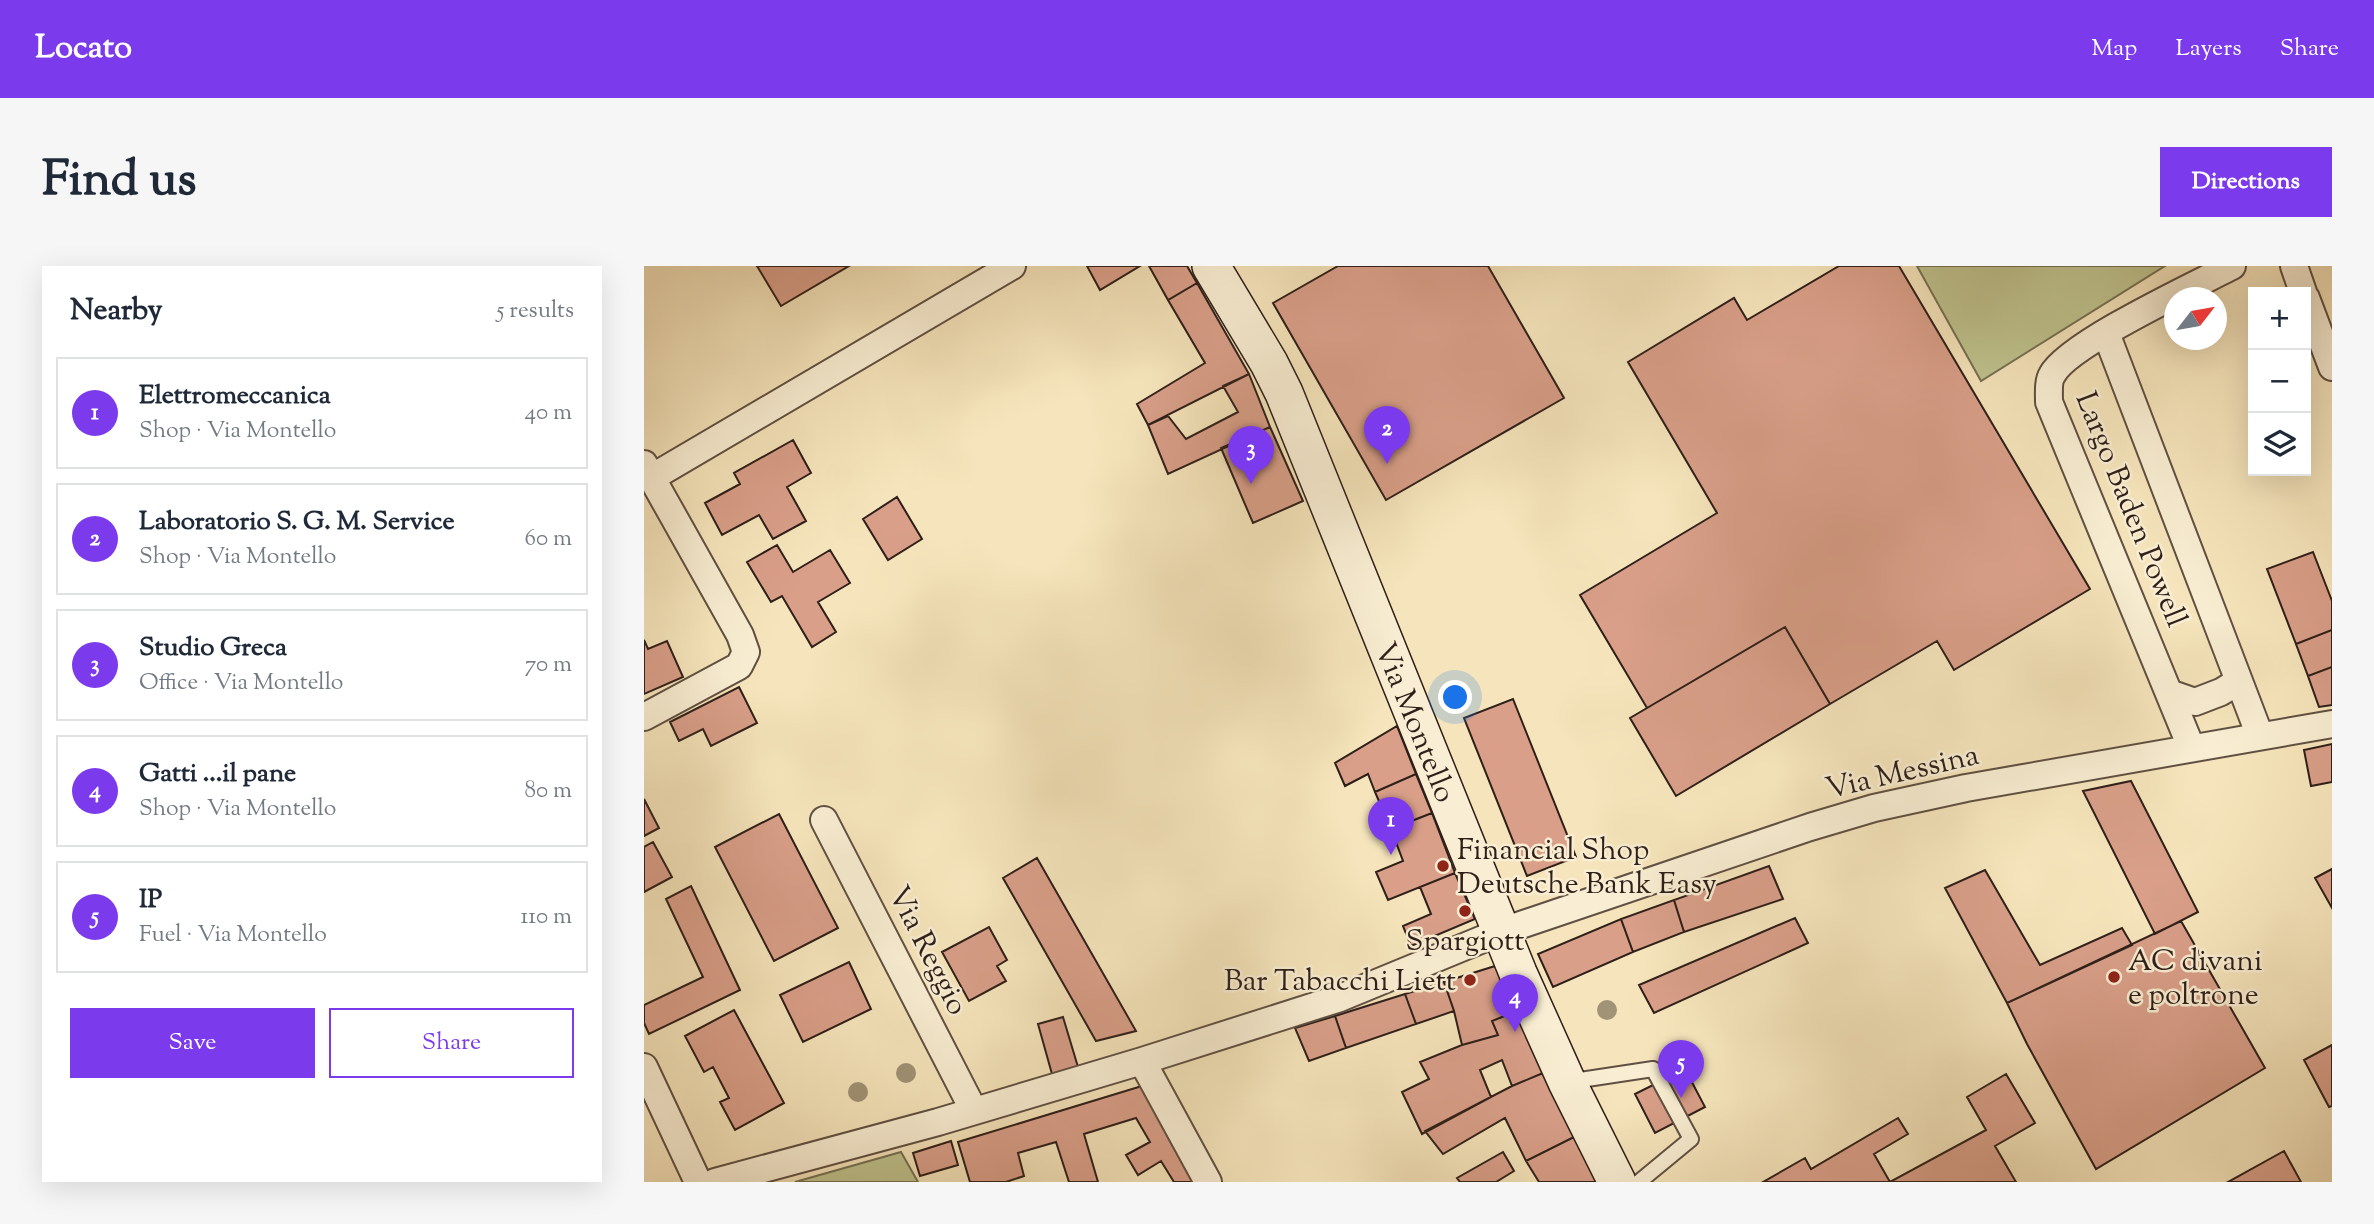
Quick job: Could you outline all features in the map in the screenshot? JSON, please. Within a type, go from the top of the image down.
[{"type":"street","points":[[644,717],[739,666],[746,652],[740,635],[648,471],[1012,266]]},
{"type":"street","name":"Via Montello","points":[[1211,266],[1284,393],[1500,932],[1567,1082],[1617,1182]]},
{"type":"street","name":"Largo Baden Powell","points":[[2191,747],[2049,402],[2051,376],[2072,354],[2106,333],[2232,266]]},
{"type":"street","points":[[2294,266],[2302,287]]},
{"type":"street","points":[[2311,311],[2332,365]]},
{"type":"street","name":"Largo Baden Powell","points":[[2106,333],[2260,736]]},
{"type":"street","points":[[2169,693],[2195,702],[2221,692],[2239,681]]},
{"type":"street","name":"Via Messina","points":[[1500,932],[1810,827],[1874,808],[1966,788],[2332,724]]},
{"type":"street","name":"Via Reggio","points":[[824,820],[974,1111]]},
{"type":"street","points":[[715,1182],[974,1111],[1340,998],[1500,932]]},
{"type":"street","points":[[1142,1061],[1208,1182]]},
{"type":"street","points":[[644,1067],[698,1182]]},
{"type":"lane","points":[[1567,1082],[1653,1069],[1690,1139],[1639,1182]]},
{"type":"green space","points":[[1917,266],[2165,266],[1981,381]]},
{"type":"green space","points":[[901,1152],[918,1182],[795,1182]]},
{"type":"building","points":[[757,266],[849,266],[781,306]]},
{"type":"building","points":[[1087,266],[1140,266],[1100,290]]},
{"type":"building","points":[[1149,266],[1187,266],[1197,283],[1168,300]]},
{"type":"building","points":[[1338,266],[1488,266],[1564,398],[1386,500],[1273,303]]},
{"type":"building","points":[[1839,266],[1899,266],[2090,589],[1954,670],[1937,641],[1830,704],[1785,627],[1647,708],[1580,595],[1717,513],[1628,362],[1734,298],[1747,320]]},
{"type":"building","points":[[1197,283],[1249,374],[1148,425],[1137,404],[1205,363],[1168,300]]},
{"type":"building","points":[[1249,374],[1270,427],[1168,474],[1148,425],[1168,416],[1186,439],[1238,412],[1223,386]]},
{"type":"building","points":[[1270,427],[1303,501],[1253,523],[1221,448]]},
{"type":"building","points":[[793,440],[811,473],[787,487],[806,521],[773,539],[759,515],[722,535],[705,503],[740,484],[734,473]]},
{"type":"building","points":[[897,497],[922,539],[888,560],[863,519]]},
{"type":"building","points":[[777,545],[793,572],[830,550],[850,583],[818,602],[836,632],[812,647],[782,596],[771,602],[747,562]]},
{"type":"building","points":[[2313,552],[2332,601],[2332,630],[2296,644],[2267,569]]},
{"type":"building","points":[[1785,627],[1830,704],[1676,796],[1630,718]]},
{"type":"building","points":[[2332,630],[2332,667],[2308,676],[2296,644]]},
{"type":"building","points":[[644,640],[648,649],[667,641],[683,677],[644,694]]},
{"type":"building","points":[[2332,667],[2332,705],[2319,707],[2308,676]]},
{"type":"building","points":[[739,687],[757,723],[711,746],[703,729],[679,741],[670,722]]},
{"type":"building","points":[[1513,699],[1576,857],[1527,876],[1464,718]]},
{"type":"building","points":[[1397,726],[1416,774],[1375,792],[1368,774],[1345,786],[1335,763]]},
{"type":"building","points":[[2332,744],[2332,782],[2311,786],[2304,750]]},
{"type":"building","points":[[1416,774],[1432,813],[1391,829],[1375,792]]},
{"type":"building","points":[[2131,781],[2198,912],[2155,934],[2083,791]]},
{"type":"building","points":[[644,799],[659,828],[644,836]]},
{"type":"building","points":[[1432,813],[1455,873],[1388,900],[1376,872],[1403,861],[1391,829]]},
{"type":"building","points":[[779,814],[838,928],[774,961],[715,847]]},
{"type":"building","points":[[653,842],[672,877],[644,892],[644,847]]},
{"type":"building","points":[[1037,858],[1136,1031],[1096,1041],[1003,878]]},
{"type":"building","points":[[1769,866],[1783,899],[1684,932],[1674,900]]},
{"type":"building","points":[[2332,869],[2332,908],[2315,878]]},
{"type":"building","points":[[1985,870],[2040,965],[2122,928],[2132,945],[2007,1003],[1945,888]]},
{"type":"building","points":[[1455,873],[1475,919],[1411,946],[1403,926],[1431,914],[1420,887]]},
{"type":"building","points":[[691,886],[740,990],[649,1034],[644,1023],[644,1005],[703,977],[666,899]]},
{"type":"building","points":[[1674,900],[1684,932],[1633,952],[1621,919]]},
{"type":"building","points":[[1795,918],[1808,943],[1654,1013],[1639,985]]},
{"type":"building","points":[[1621,919],[1633,952],[1553,987],[1538,954]]},
{"type":"building","points":[[2181,921],[2265,1068],[2096,1169],[2007,1003]]},
{"type":"building","points":[[989,927],[1007,960],[997,966],[1006,981],[969,1001],[942,952]]},
{"type":"building","points":[[849,962],[871,1009],[803,1042],[780,995]]},
{"type":"building","points":[[1495,966],[1517,1011],[1492,1021],[1498,1035],[1462,1045],[1444,982]]},
{"type":"building","points":[[1444,982],[1454,1011],[1416,1024],[1405,994]]},
{"type":"building","points":[[1405,994],[1416,1024],[1346,1048],[1335,1016]]},
{"type":"building","points":[[734,1010],[784,1103],[735,1130],[720,1102],[729,1098],[713,1067],[704,1072],[685,1036]]},
{"type":"building","points":[[1517,1011],[1543,1073],[1512,1086],[1502,1060],[1480,1070],[1491,1097],[1422,1134],[1402,1092],[1429,1079],[1420,1062],[1462,1045],[1498,1035],[1492,1021]]},
{"type":"building","points":[[1335,1016],[1346,1048],[1309,1061],[1295,1028]]},
{"type":"building","points":[[1063,1017],[1078,1067],[1052,1074],[1038,1024]]},
{"type":"building","points":[[2332,1045],[2332,1106],[2329,1107],[2304,1060]]},
{"type":"building","points":[[1685,1069],[1705,1107],[1655,1133],[1635,1094]]},
{"type":"building","points":[[1543,1073],[1576,1136],[1526,1161],[1505,1118],[1443,1154],[1425,1131],[1512,1086]]},
{"type":"building","points":[[2006,1074],[2035,1123],[1995,1146],[2016,1182],[1890,1182],[1986,1130],[1967,1097]]},
{"type":"building","points":[[1142,1086],[1201,1182],[1174,1182],[1161,1161],[1138,1175],[1126,1155],[1150,1142],[1136,1118],[1084,1134],[1098,1182],[1069,1182],[1056,1142],[1018,1153],[1024,1176],[1006,1182],[970,1182],[958,1142]]},
{"type":"building","points":[[1898,1118],[1908,1134],[1874,1154],[1890,1182],[1763,1182],[1805,1158],[1811,1169]]},
{"type":"building","points":[[1576,1136],[1598,1179],[1594,1182],[1539,1182],[1526,1161]]},
{"type":"building","points":[[951,1141],[958,1165],[920,1176],[913,1153]]},
{"type":"building","points":[[2284,1151],[2301,1182],[2228,1182]]},
{"type":"building","points":[[1503,1152],[1514,1171],[1496,1182],[1460,1182],[1457,1178]]},
{"type":"place","name":"Laboratorio S. G. M. Service","points":[[1387,464]]},
{"type":"place","name":"Studio Greca","points":[[1251,484]]},
{"type":"place","name":"Elettromeccanica","points":[[1391,855]]},
{"type":"place","name":"Financial Shop Deutsche Bank Easy","points":[[1443,866]]},
{"type":"place","name":"Spargiott","points":[[1465,911]]},
{"type":"place","name":"AC divani e poltrone","points":[[2114,977]]},
{"type":"place","name":"Bar Tabacchi Liett","points":[[1470,980]]},
{"type":"place","name":"Gatti ...il pane","points":[[1515,1032]]},
{"type":"place","name":"IP","points":[[1681,1098]]}]
